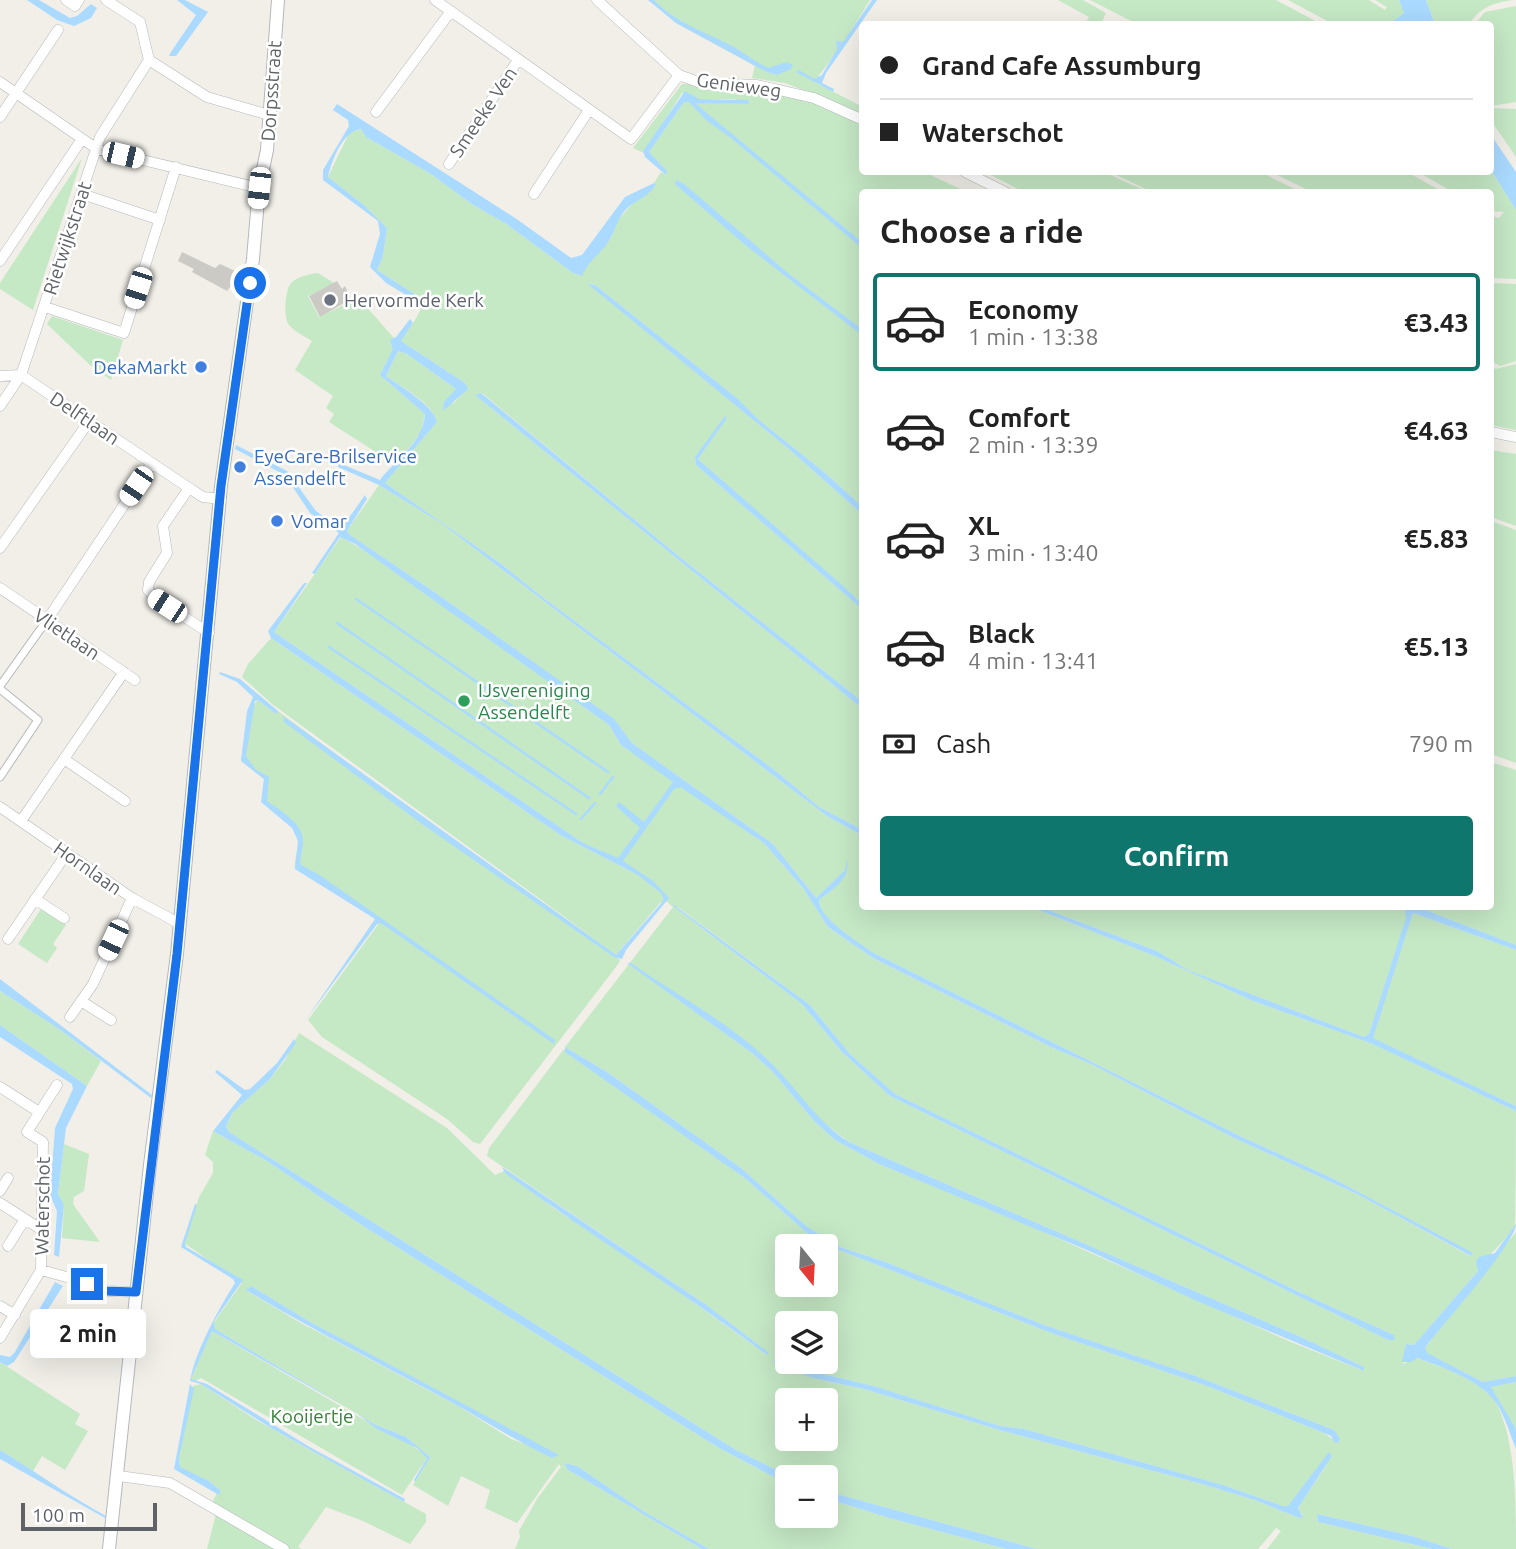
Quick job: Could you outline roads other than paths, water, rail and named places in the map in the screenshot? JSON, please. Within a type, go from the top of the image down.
[{"type":"street","points":[[66,0],[75,6],[79,0]]},
{"type":"street","points":[[106,0],[140,22],[149,60],[207,97],[269,115]]},
{"type":"street","name":"Dorpsstraat","points":[[109,1549],[119,1475],[136,1292],[180,924],[221,499],[253,259],[259,188],[267,150],[278,0]]},
{"type":"street","name":"Smeeke Ven","points":[[435,0],[631,139],[679,75]]},
{"type":"street","name":"Genieweg","points":[[597,0],[679,75],[701,83],[757,85],[814,98],[859,118]]},
{"type":"street","points":[[376,112],[451,11]]},
{"type":"street","points":[[0,117],[58,30]]},
{"type":"street","name":"Rietwijkstraat","points":[[45,307],[100,137],[149,60]]},
{"type":"street","name":"Smeeke Ven","points":[[449,164],[518,60]]},
{"type":"street","points":[[0,82],[97,149],[259,188]]},
{"type":"street","points":[[534,194],[589,110]]},
{"type":"street","name":"Rietwijkstraat","points":[[0,261],[82,139]]},
{"type":"street","points":[[0,406],[21,375],[45,307],[124,333],[176,167]]},
{"type":"street","points":[[971,175],[999,189]]},
{"type":"street","points":[[82,194],[160,220]]},
{"type":"street","points":[[0,376],[21,375]]},
{"type":"street","name":"Delftlaan","points":[[21,375],[203,497],[221,499]]},
{"type":"street","points":[[0,548],[90,420]]},
{"type":"street","points":[[1494,433],[1516,437]]},
{"type":"street","points":[[0,777],[38,720],[0,687],[152,463]]},
{"type":"street","points":[[189,488],[163,526],[167,553],[149,582],[148,590],[154,597],[209,633]]},
{"type":"street","name":"Vlietlaan","points":[[0,588],[135,680]]},
{"type":"street","points":[[21,821],[124,672]]},
{"type":"street","points":[[64,759],[125,801]]},
{"type":"street","name":"Hornlaan","points":[[0,807],[132,898],[180,924]]},
{"type":"street","points":[[8,939],[67,853]]},
{"type":"street","points":[[70,1017],[93,984],[132,898]]},
{"type":"street","points":[[35,899],[64,918]]},
{"type":"street","points":[[81,1001],[111,1020]]},
{"type":"street","points":[[0,1087],[39,1112],[57,1085]]},
{"type":"street","name":"Waterschot","points":[[0,1338],[41,1270],[43,1142],[27,1132],[39,1112]]},
{"type":"street","points":[[0,1191],[8,1178]]},
{"type":"street","points":[[0,1203],[42,1230]]},
{"type":"street","points":[[8,1247],[25,1219]]},
{"type":"street","name":"Waterschot","points":[[41,1270],[104,1291],[136,1292]]},
{"type":"street","points":[[0,1306],[15,1315]]},
{"type":"street","points":[[119,1475],[170,1483],[284,1549]]},
{"type":"water","points":[[27,0],[39,0],[70,18],[77,16],[91,4],[97,8],[91,18],[74,26],[57,20]]},
{"type":"water","points":[[177,0],[185,0],[208,12],[176,56],[169,56],[196,15]]},
{"type":"water","points":[[648,0],[654,0],[681,21],[730,45],[768,68],[787,62],[793,65],[791,69],[777,75],[767,72],[676,23]]},
{"type":"water","points":[[872,0],[877,0],[862,21],[859,21],[859,26],[826,73],[822,83],[834,89],[833,92],[796,72],[799,70],[814,79],[822,75],[837,49],[836,41],[843,42]]},
{"type":"water","points":[[1399,0],[1426,0],[1434,21],[1393,21],[1404,13]]},
{"type":"water","points":[[685,91],[699,99],[748,100],[749,104],[695,103],[859,240],[859,246],[706,120],[689,102],[684,102],[649,152],[667,171],[666,175],[645,157],[643,151]]},
{"type":"water","points":[[337,104],[518,220],[571,258],[582,255],[625,197],[654,183],[656,185],[624,212],[608,242],[582,276],[573,273],[505,223],[473,205],[431,174],[366,137],[361,129],[354,131],[339,148],[328,177],[365,206],[387,228],[383,256],[377,270],[424,300],[423,305],[386,283],[370,267],[380,234],[378,221],[323,180],[323,170],[349,126],[348,120],[333,110]]},
{"type":"water","points":[[1494,139],[1516,172],[1516,210],[1494,175]]},
{"type":"water","points":[[676,180],[684,184],[789,274],[859,327],[859,333],[744,244],[675,184]]},
{"type":"water","points":[[588,284],[595,285],[738,399],[759,420],[859,503],[859,511],[790,450]]},
{"type":"water","points":[[410,319],[413,323],[401,341],[465,383],[468,389],[443,411],[444,402],[456,389],[407,354],[398,351],[386,376],[423,403],[437,422],[385,483],[500,563],[777,772],[819,807],[859,828],[859,834],[827,816],[441,523],[379,485],[338,467],[339,463],[380,480],[419,434],[425,414],[380,375],[393,349],[390,340],[396,337]]},
{"type":"water","points":[[481,393],[681,558],[859,699],[859,706],[475,395]]},
{"type":"water","points":[[725,416],[727,418],[698,459],[842,585],[859,601],[859,607],[696,465],[695,457]]},
{"type":"water","points":[[236,445],[287,471],[316,511],[341,529],[365,495],[367,499],[347,531],[350,535],[614,719],[632,743],[773,844],[816,898],[845,870],[847,859],[844,878],[819,900],[825,915],[832,922],[872,952],[1240,1136],[1336,1180],[1473,1253],[1471,1256],[1357,1194],[1232,1137],[1091,1064],[1053,1048],[873,958],[828,927],[803,888],[764,843],[680,787],[674,789],[623,861],[653,881],[669,898],[626,950],[622,959],[614,957],[422,824],[284,722],[283,716],[616,955],[664,900],[661,893],[638,875],[562,836],[271,638],[268,631],[304,583],[307,583],[274,632],[583,843],[618,858],[640,828],[616,806],[619,802],[644,822],[673,782],[621,745],[609,725],[355,544],[340,537],[315,574],[312,573],[339,533],[310,513],[285,475],[235,449]]},
{"type":"water","points":[[220,672],[240,679],[278,711],[276,714],[258,700],[255,701],[246,756],[255,769],[269,777],[267,801],[300,829],[303,842],[300,864],[555,1040],[554,1044],[381,923],[377,924],[305,1021],[375,919],[295,869],[298,841],[292,828],[261,802],[264,779],[241,761],[247,711],[253,697],[237,682],[219,674]]},
{"type":"water","points":[[674,905],[810,1005],[850,1054],[895,1094],[1301,1293],[1394,1335],[1395,1340],[1388,1340],[890,1096],[842,1052],[802,1004]]},
{"type":"water","points":[[1039,910],[1048,910],[1157,951],[1188,970],[1364,1037],[1369,1034],[1406,918],[1405,910],[1426,910],[1516,945],[1516,950],[1413,913],[1373,1038],[1516,1106],[1516,1111],[1370,1043],[1253,1001],[1157,957]]},
{"type":"water","points":[[627,963],[631,963],[740,1036],[773,1065],[827,1125],[849,1142],[1303,1338],[1364,1367],[1364,1371],[1197,1301],[1087,1250],[879,1164],[835,1140],[752,1053]]},
{"type":"water","points":[[0,979],[152,1095],[151,1098],[59,1029],[0,991]]},
{"type":"water","points":[[0,1025],[87,1086],[66,1128],[58,1194],[64,1205],[59,1257],[54,1255],[57,1211],[50,1195],[55,1128],[73,1089],[72,1084],[0,1037]]},
{"type":"water","points":[[294,1039],[296,1043],[270,1079],[233,1112],[226,1126],[229,1132],[736,1450],[775,1469],[775,1478],[719,1448],[360,1224],[267,1161],[213,1131],[242,1095],[215,1072],[217,1070],[245,1090],[250,1089],[277,1063]]},
{"type":"water","points":[[565,1047],[610,1074],[741,1168],[806,1226],[819,1234],[808,1234],[746,1179],[565,1052]]},
{"type":"water","points":[[502,1167],[708,1306],[769,1353],[767,1355],[537,1196],[505,1173]]},
{"type":"water","points":[[195,1204],[197,1205],[186,1247],[243,1280],[214,1321],[215,1329],[347,1408],[212,1331],[191,1379],[207,1384],[308,1446],[405,1499],[404,1502],[271,1428],[201,1384],[190,1381],[202,1344],[215,1317],[235,1283],[233,1279],[181,1247]]},
{"type":"water","points":[[1516,1224],[1513,1234],[1491,1266],[1425,1348],[1427,1353],[1483,1382],[1516,1376],[1516,1382],[1491,1387],[1516,1429],[1516,1449],[1497,1404],[1481,1388],[1460,1375],[1417,1358],[1411,1362],[1402,1362],[1406,1344],[1414,1345],[1478,1271],[1476,1261],[1479,1257],[1495,1253]]},
{"type":"water","points":[[838,1246],[1044,1325],[1193,1375],[1334,1430],[1340,1439],[1338,1443],[1334,1442],[1331,1436],[1207,1386],[1054,1334],[838,1250]]},
{"type":"water","points":[[55,1282],[63,1286],[14,1362],[7,1366],[0,1362],[0,1355],[10,1357],[15,1352]]},
{"type":"water","points":[[251,1286],[312,1323],[559,1455],[552,1458],[321,1333],[246,1290]]},
{"type":"water","points":[[801,1374],[824,1374],[877,1387],[1000,1426],[1024,1429],[1223,1485],[1283,1506],[1288,1506],[1329,1452],[1332,1456],[1298,1508],[1303,1517],[1299,1518],[1255,1500],[1202,1484],[1003,1431],[864,1389]]},
{"type":"water","points":[[190,1384],[194,1389],[179,1458],[180,1467],[209,1481],[221,1491],[219,1495],[174,1469]]},
{"type":"water","points":[[357,1414],[406,1437],[430,1457],[415,1482],[427,1458],[417,1448],[377,1429]]},
{"type":"water","points":[[0,1450],[106,1516],[105,1518],[0,1459]]},
{"type":"water","points":[[565,1463],[577,1466],[643,1511],[709,1549],[702,1549],[567,1469]]},
{"type":"water","points":[[838,1494],[1037,1549],[1006,1549],[838,1502]]},
{"type":"water","points":[[1317,1514],[1412,1536],[1452,1549],[1432,1549],[1318,1522]]},
{"type":"waterway","points":[[356,599],[608,772]]},
{"type":"waterway","points":[[337,623],[589,798]]},
{"type":"waterway","points":[[329,647],[576,814]]},
{"type":"waterway","points":[[600,794],[613,777]]},
{"type":"waterway","points":[[581,819],[595,803]]},
{"type":"place","name":"Hervormde Kerk","points":[[330,300]]},
{"type":"place","name":"DekaMarkt","points":[[201,367]]},
{"type":"place","name":"EyeCare-Brilservice Assendelft","points":[[240,467]]},
{"type":"place","name":"Vomar","points":[[277,521]]},
{"type":"place","name":"IJsvereniging Assendelft","points":[[464,701]]},
{"type":"park label","name":"Kooijertje","points":[[312,1416]]}]
